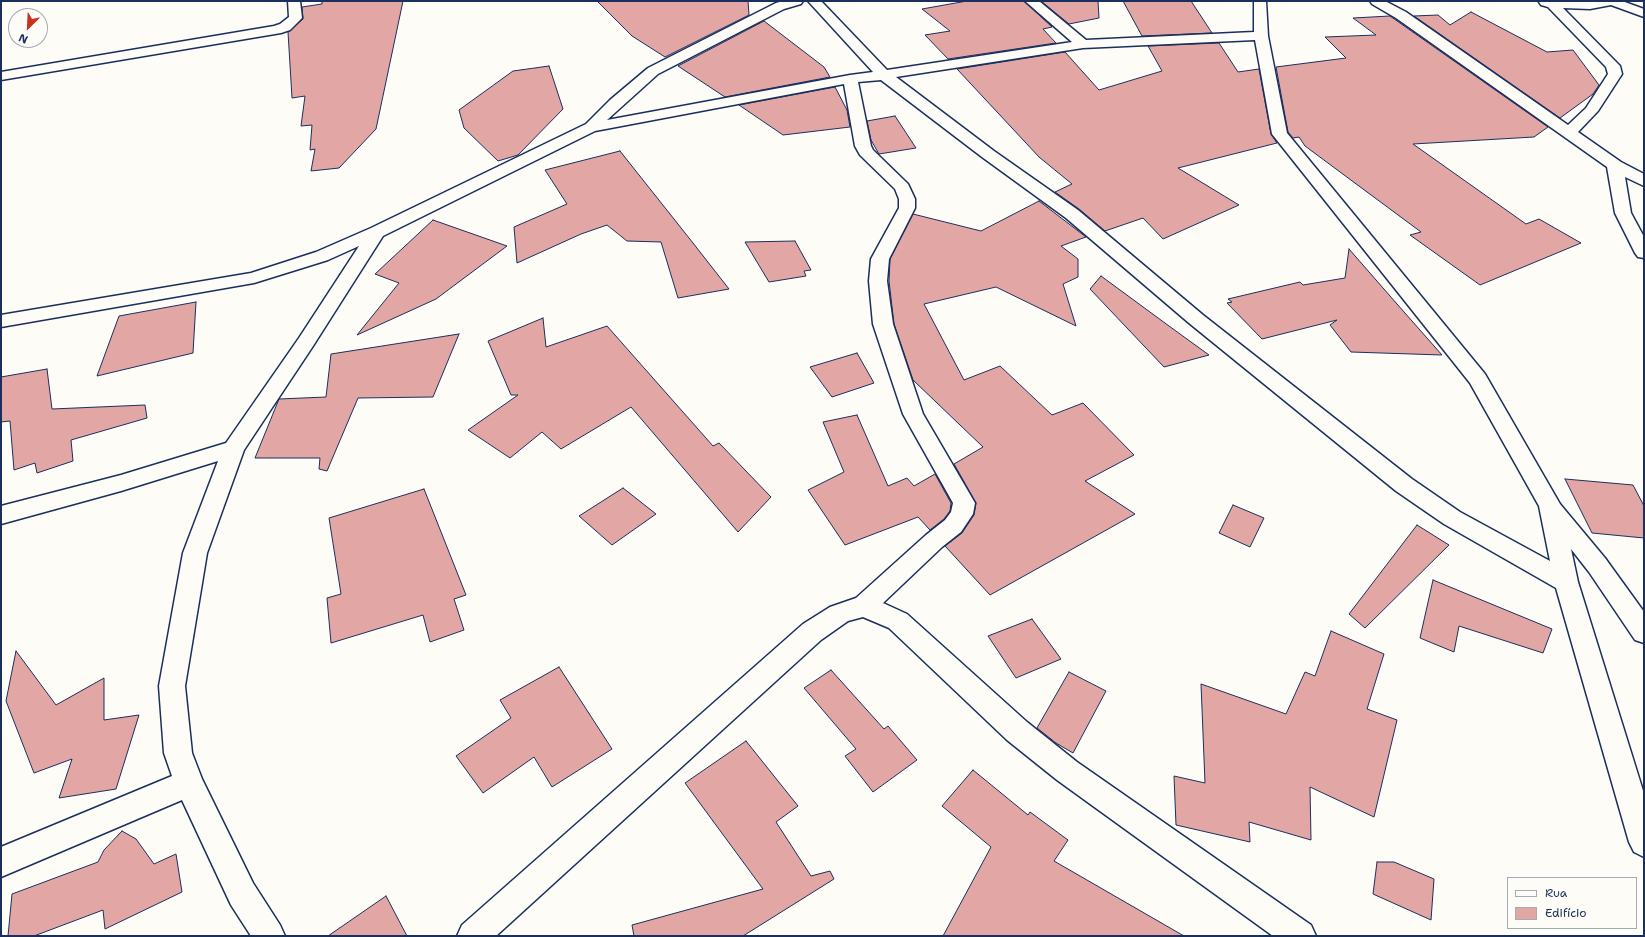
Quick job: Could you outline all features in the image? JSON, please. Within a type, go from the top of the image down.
[{"type":"street","points":[[1,76],[265,33],[281,29],[296,18],[294,1]]},
{"type":"street","points":[[591,127],[615,103],[653,72],[780,6],[797,1]]},
{"type":"street","points":[[814,1],[884,76],[988,154],[1072,214],[1196,319],[1404,485],[1452,518],[1566,582]]},
{"type":"street","points":[[1031,1],[1083,44]]},
{"type":"street","points":[[1260,1],[1261,36],[1280,134],[1478,379],[1550,506],[1597,565],[1644,632]]},
{"type":"street","points":[[1376,1],[1401,15],[1615,165],[1644,181]]},
{"type":"street","points":[[1547,2],[1590,5],[1614,1],[1644,13]]},
{"type":"street","points":[[1547,2],[1613,66],[1615,74],[1591,111],[1569,132]]},
{"type":"street","points":[[1,321],[254,278],[322,256],[377,232],[591,127],[850,79],[884,76],[1083,44],[1261,36]]},
{"type":"street","points":[[473,936],[812,632],[839,614],[864,606],[934,541],[953,526],[962,514],[964,503],[913,414],[883,324],[878,281],[880,259],[907,208],[907,198],[902,187],[866,152],[863,146],[850,79]]},
{"type":"street","points":[[1615,165],[1623,213],[1644,253]]},
{"type":"street","points":[[269,936],[242,894],[189,783],[178,753],[172,686],[194,553],[234,448],[306,342],[377,232]]},
{"type":"street","points":[[1,516],[121,483],[234,448]]},
{"type":"street","points":[[1550,506],[1566,582],[1644,842]]},
{"type":"street","points":[[864,606],[898,621],[1017,731],[1067,771],[1300,936]]},
{"type":"street","points":[[1,862],[189,783]]},
{"type":"building","points":[[322,1],[403,1],[376,129],[339,168],[311,171],[315,149],[310,150],[312,125],[301,126],[305,96],[292,98],[288,32],[303,19],[302,7],[322,4]]},
{"type":"building","points":[[597,1],[748,1],[749,15],[665,57],[632,36]]},
{"type":"building","points":[[967,1],[1024,1],[1052,27],[1043,29],[1056,43],[948,59],[925,35],[950,31],[922,9]]},
{"type":"building","points":[[1041,1],[1098,1],[1099,18],[1069,24]]},
{"type":"building","points":[[1123,1],[1191,1],[1212,33],[1142,36]]},
{"type":"building","points":[[1471,12],[1547,52],[1573,50],[1599,85],[1593,94],[1560,118],[1414,16],[1438,15],[1450,25]]},
{"type":"building","points":[[1390,16],[1548,127],[1534,137],[1413,144],[1526,224],[1539,219],[1581,243],[1480,285],[1410,235],[1421,232],[1305,146],[1299,137],[1293,138],[1288,132],[1276,67],[1346,58],[1325,37],[1376,35],[1353,18]]},
{"type":"building","points":[[764,21],[824,67],[830,77],[725,97],[678,66]]},
{"type":"building","points":[[1219,43],[1238,72],[1259,69],[1271,134],[1277,143],[1178,168],[1239,205],[1163,239],[1143,218],[1105,231],[1079,209],[1055,192],[1072,184],[1039,157],[957,69],[1065,52],[1099,90],[1162,71],[1148,46]]},
{"type":"building","points":[[549,66],[563,109],[518,155],[498,161],[464,128],[459,110],[513,71]]},
{"type":"building","points":[[835,87],[847,110],[850,127],[783,135],[739,105]]},
{"type":"building","points":[[895,116],[916,148],[879,154],[871,140],[867,121]]},
{"type":"building","points":[[620,151],[729,289],[678,298],[661,242],[627,241],[607,225],[581,234],[517,263],[514,227],[567,204],[545,170]]},
{"type":"building","points":[[1039,201],[1086,237],[1061,246],[1078,259],[1078,277],[1063,284],[1076,326],[996,287],[924,304],[964,380],[1000,366],[1052,415],[1083,403],[1134,455],[1085,481],[1135,514],[990,595],[945,546],[962,533],[974,515],[976,503],[954,464],[983,447],[913,380],[894,324],[889,281],[890,259],[913,214],[981,231]]},
{"type":"building","points":[[433,220],[507,246],[436,299],[357,335],[399,283],[375,274]]},
{"type":"building","points":[[795,241],[811,270],[804,271],[806,276],[769,282],[745,242]]},
{"type":"building","points":[[1349,249],[1442,355],[1351,352],[1330,325],[1337,320],[1262,339],[1227,303],[1232,302],[1228,299],[1300,282],[1303,285],[1345,278]]},
{"type":"building","points":[[1101,276],[1209,355],[1164,367],[1090,289]]},
{"type":"building","points":[[196,302],[193,353],[97,376],[119,316]]},
{"type":"building","points":[[543,318],[546,347],[607,326],[713,446],[719,443],[771,497],[738,532],[631,407],[561,449],[542,432],[510,458],[468,430],[518,395],[511,395],[488,341]]},
{"type":"building","points":[[459,334],[433,397],[358,398],[327,471],[319,469],[320,458],[255,458],[279,399],[326,397],[331,354]]},
{"type":"building","points":[[857,353],[874,383],[832,397],[810,367]]},
{"type":"building","points":[[47,369],[52,409],[145,405],[147,418],[71,440],[73,461],[37,473],[35,463],[14,470],[10,421],[1,422],[1,377]]},
{"type":"building","points":[[857,415],[888,486],[907,478],[914,486],[935,474],[951,503],[950,511],[944,519],[930,530],[918,517],[845,545],[808,490],[844,472],[823,422]]},
{"type":"building","points":[[1565,479],[1633,485],[1644,506],[1644,538],[1592,533]]},
{"type":"building","points":[[623,488],[656,514],[612,545],[579,516]]},
{"type":"building","points":[[424,489],[466,595],[454,599],[464,630],[430,642],[423,615],[331,643],[327,598],[341,594],[329,518]]},
{"type":"building","points":[[1233,505],[1264,518],[1250,547],[1219,533]]},
{"type":"building","points":[[1417,525],[1449,545],[1365,628],[1349,614]]},
{"type":"building","points":[[1433,580],[1552,629],[1543,653],[1459,626],[1454,652],[1420,638]]},
{"type":"building","points":[[1032,619],[1061,659],[1016,678],[988,636]]},
{"type":"building","points":[[1331,631],[1384,654],[1367,709],[1397,720],[1374,817],[1310,787],[1311,840],[1249,822],[1250,842],[1176,825],[1174,776],[1205,783],[1201,684],[1286,714],[1305,672],[1315,676]]},
{"type":"building","points":[[16,651],[56,705],[104,678],[104,720],[139,715],[116,789],[59,798],[72,759],[34,773],[6,701]]},
{"type":"building","points":[[559,667],[612,749],[552,787],[534,757],[483,793],[456,756],[511,718],[500,700]]},
{"type":"building","points":[[831,670],[884,729],[888,726],[917,760],[873,792],[845,756],[856,749],[804,688]]},
{"type":"building","points":[[1069,672],[1106,691],[1073,753],[1056,743],[1037,728]]},
{"type":"building","points":[[746,741],[798,806],[776,822],[811,876],[830,871],[834,879],[743,936],[634,936],[632,925],[763,889],[685,783]]},
{"type":"building","points":[[973,770],[1028,815],[1030,812],[1068,840],[1054,861],[1184,936],[943,936],[991,847],[942,806]]},
{"type":"building","points":[[122,831],[136,839],[154,864],[176,854],[182,892],[105,929],[103,910],[34,936],[8,936],[12,894],[98,862],[104,850]]},
{"type":"building","points":[[1377,862],[1394,862],[1434,879],[1431,920],[1373,894]]},
{"type":"building","points":[[386,896],[407,936],[328,936]]}]
